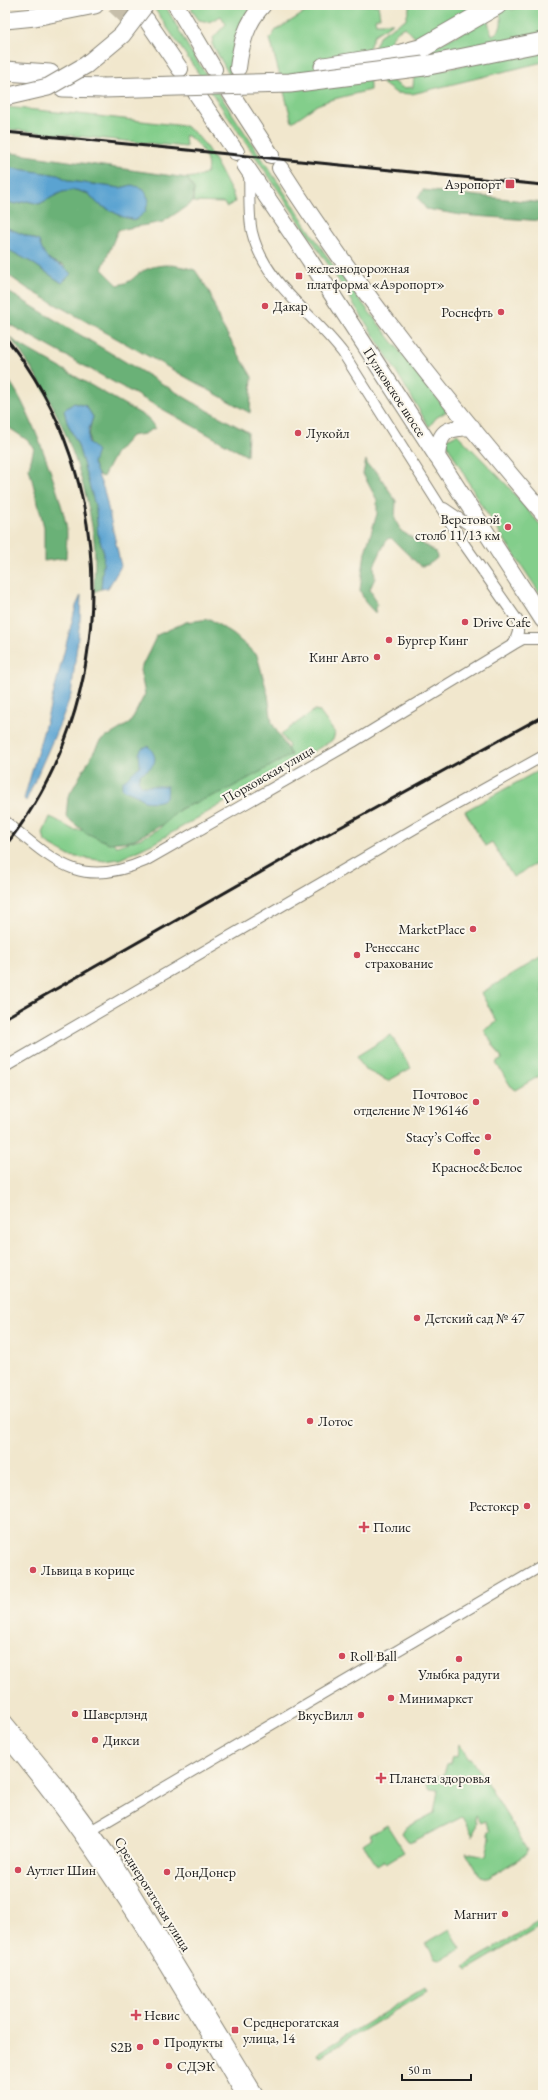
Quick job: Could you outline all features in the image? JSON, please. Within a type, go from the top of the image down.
[{"type":"highway","points":[[5,20],[35,17],[95,5]]},
{"type":"highway","points":[[97,80],[256,73],[324,67],[394,56],[431,44],[497,5]]},
{"type":"highway","points":[[5,97],[48,87],[86,65],[143,17]]},
{"type":"highway","points":[[5,71],[56,80],[290,83],[424,66],[543,42]]},
{"type":"main road","points":[[238,68],[244,35],[257,12],[263,5]]},
{"type":"main road","points":[[180,8],[214,69]]},
{"type":"main road","points":[[143,17],[179,67]]},
{"type":"main road","points":[[196,93],[236,152]]},
{"type":"main road","points":[[234,95],[271,155]]},
{"type":"main road","points":[[280,168],[362,289],[543,513]]},
{"type":"main road","name":"Пулковское шоссе","points":[[247,169],[309,259],[543,620]]},
{"type":"main road","points":[[437,457],[438,443],[446,431],[452,428],[472,427]]},
{"type":"street","points":[[247,169],[251,230],[261,256],[276,279],[294,302],[326,331],[343,353],[464,544],[518,621],[518,632],[514,644]]},
{"type":"street","points":[[440,506],[490,539]]},
{"type":"street","name":"Порховская улица","points":[[5,821],[49,857],[75,870],[102,874],[116,872],[130,867],[353,742],[514,644],[523,640],[543,639]]},
{"type":"street","points":[[5,1067],[443,812],[543,756]]},
{"type":"street","points":[[92,1830],[543,1566]]},
{"type":"street","name":"Среднерогатская улица","points":[[5,1721],[36,1757],[92,1830],[118,1867],[257,2095]]},
{"type":"street","name":"Среднерогатская улица","points":[[5,1737],[53,1795],[122,1894],[174,1976],[243,2095]]},
{"type":"green space","points":[[152,5],[165,5],[190,50],[334,267],[447,411],[436,418],[429,427],[364,319]]},
{"type":"green space","points":[[192,5],[254,5],[239,29],[233,47],[230,76],[212,44],[213,38],[226,24],[221,16],[209,22],[199,20],[192,11]]},
{"type":"green space","points":[[305,5],[378,5],[380,17],[375,19],[376,23],[393,23],[374,35],[369,48],[370,90],[330,100],[317,105],[292,122],[270,39],[276,30],[309,10]]},
{"type":"green space","points":[[410,5],[478,5],[482,9],[420,43],[405,27],[393,36],[390,42],[388,57],[391,80],[403,88],[413,87],[414,76],[543,48],[543,62],[412,94],[396,93],[382,83],[374,49],[380,35],[406,19]]},
{"type":"green space","points":[[497,5],[508,5],[512,10],[522,5],[543,5],[543,36],[427,59],[420,55],[487,19],[492,35],[496,33],[501,26],[501,18]]},
{"type":"green space","points":[[5,107],[185,126],[193,131],[207,147],[224,177],[235,202],[226,207],[224,203],[193,202],[194,189],[187,178],[201,176],[207,172],[208,167],[202,150],[190,137],[185,135],[186,147],[5,129]]},
{"type":"green space","points":[[5,152],[187,178],[194,189],[193,202],[163,222],[118,230],[102,269],[118,285],[128,282],[141,272],[151,267],[170,265],[195,270],[209,291],[220,322],[252,377],[250,413],[28,289],[5,273],[5,248],[31,262],[62,283],[64,265],[47,258],[39,241],[5,227],[5,201],[15,204],[27,201],[39,204],[62,192],[75,190],[89,194],[98,204],[123,217],[136,220],[132,185],[120,188],[69,181],[58,175],[5,167]]},
{"type":"green space","points":[[423,190],[543,203],[543,221],[461,215],[426,209],[418,198]]},
{"type":"green space","points":[[5,290],[196,404],[248,432],[247,456],[5,322]]},
{"type":"green space","points":[[10,337],[17,343],[148,418],[155,428],[144,434],[131,436],[115,454],[103,477],[97,474],[90,446],[89,439],[93,417],[86,406],[74,403],[64,410],[67,422],[78,445],[96,509],[98,534],[104,553],[101,589],[94,592],[94,540],[90,513],[75,459],[54,408],[26,360]]},
{"type":"green space","points":[[5,376],[23,403],[50,469],[66,524],[66,558],[44,561],[44,527],[29,468],[34,448],[27,440],[5,425]]},
{"type":"green space","points":[[457,434],[506,484],[543,528],[543,598],[480,503],[447,444],[447,439]]},
{"type":"green space","points":[[366,460],[368,466],[377,472],[396,501],[395,519],[401,531],[436,552],[437,558],[427,565],[420,566],[391,538],[387,539],[374,566],[375,578],[370,589],[377,604],[375,613],[365,602],[360,590],[365,552],[377,514],[377,500],[363,474]]},
{"type":"green space","points":[[210,619],[234,635],[257,655],[268,695],[272,723],[291,755],[225,791],[180,809],[164,824],[131,841],[109,843],[86,833],[66,817],[68,797],[100,741],[130,723],[145,694],[140,670],[157,635],[186,622]]},
{"type":"green space","points":[[315,710],[319,711],[335,733],[333,740],[154,843],[120,859],[105,861],[69,856],[45,842],[43,833],[50,817],[72,829],[96,832],[117,846],[142,838],[159,829],[171,816],[201,795],[284,758],[289,746],[281,734]]},
{"type":"green space","points":[[543,768],[543,860],[513,877],[492,842],[485,846],[465,811]]},
{"type":"green space","points":[[540,958],[543,963],[543,1074],[515,1090],[512,1088],[496,1063],[502,1059],[484,1030],[497,1022],[481,993]]},
{"type":"green space","points":[[391,1035],[411,1068],[388,1081],[364,1069],[357,1056]]},
{"type":"green space","points":[[459,1744],[469,1759],[472,1759],[528,1850],[525,1855],[488,1878],[480,1876],[466,1852],[486,1856],[490,1839],[487,1833],[490,1831],[485,1821],[480,1823],[475,1815],[474,1819],[476,1823],[473,1836],[462,1817],[412,1842],[408,1841],[402,1833],[405,1828],[434,1813],[438,1790],[430,1789],[426,1782],[438,1776],[443,1776],[447,1765],[451,1764],[453,1756],[457,1757]]},
{"type":"green space","points":[[387,1825],[404,1852],[386,1863],[385,1861],[377,1866],[363,1844],[372,1838],[370,1835]]},
{"type":"green space","points":[[543,1919],[543,1925],[467,1970],[464,1966]]},
{"type":"green space","points":[[450,1929],[461,1949],[441,1960],[435,1959],[426,1943]]},
{"type":"green space","points":[[425,1988],[427,1992],[319,2057],[317,2053]]},
{"type":"water","points":[[5,167],[58,175],[69,181],[120,188],[132,185],[144,189],[149,200],[145,212],[136,220],[123,217],[98,204],[89,194],[76,190],[62,192],[39,204],[27,201],[15,204],[5,201]]},
{"type":"water","points":[[5,227],[39,241],[45,255],[52,261],[61,265],[71,274],[62,283],[31,262],[5,248]]},
{"type":"water","points":[[74,403],[86,406],[93,417],[89,429],[88,442],[97,451],[93,463],[104,490],[121,566],[108,588],[101,589],[104,553],[98,534],[96,509],[78,445],[67,422],[64,410]]},
{"type":"water","points":[[81,595],[80,620],[71,695],[26,801],[24,799],[46,722],[76,606]]},
{"type":"water","points":[[148,746],[154,755],[154,763],[149,769],[140,774],[138,780],[142,786],[167,786],[168,791],[165,798],[153,802],[144,801],[140,797],[122,789],[122,782],[140,766],[139,753],[142,748]]},
{"type":"tunnel","points":[[114,5],[138,28]]},
{"type":"railway","points":[[5,132],[543,185]]},
{"type":"railway","points":[[5,337],[43,394],[71,456],[87,523],[92,591],[86,660],[70,726],[43,789],[5,846]]},
{"type":"railway","points":[[5,1018],[319,839],[543,716]]},
{"type":"place","name":"Аэропорт","points":[[510,184]]},
{"type":"place","name":"железнодорожная платформа «Аэропорт»","points":[[299,276]]},
{"type":"place","name":"Дакар","points":[[265,306]]},
{"type":"place","name":"Роснефть","points":[[501,312]]},
{"type":"place","name":"Лукойл","points":[[298,433]]},
{"type":"place","name":"Верстовой столб 11/13 км","points":[[508,527]]},
{"type":"place","name":"Drive Cafe","points":[[465,622]]},
{"type":"place","name":"Бургер Кинг","points":[[389,640]]},
{"type":"place","name":"Кинг Авто","points":[[377,657]]},
{"type":"place","name":"MarketPlace","points":[[473,929]]},
{"type":"place","name":"Ренессанс страхование","points":[[357,955]]},
{"type":"place","name":"Почтовое отделение № 196146","points":[[476,1102]]},
{"type":"place","name":"Stacy’s Coffee","points":[[488,1137]]},
{"type":"place","name":"Красное&Белое","points":[[477,1152]]},
{"type":"place","name":"Детский сад № 47","points":[[417,1318]]},
{"type":"place","name":"Лотос","points":[[310,1421]]},
{"type":"place","name":"Рестокер","points":[[527,1506]]},
{"type":"place","name":"Полис","points":[[364,1527]]},
{"type":"place","name":"Львица в корице","points":[[33,1570]]},
{"type":"place","name":"Roll Ball","points":[[342,1656]]},
{"type":"place","name":"Улыбка радуги","points":[[459,1659]]},
{"type":"place","name":"Минимаркет","points":[[391,1698]]},
{"type":"place","name":"Шаверлэнд","points":[[75,1714]]},
{"type":"place","name":"ВкусВилл","points":[[361,1715]]},
{"type":"place","name":"Дикси","points":[[95,1740]]},
{"type":"place","name":"Планета здоровья","points":[[381,1778]]},
{"type":"place","name":"Аутлет Шин","points":[[18,1870]]},
{"type":"place","name":"ДонДонер","points":[[167,1872]]},
{"type":"place","name":"Магнит","points":[[505,1914]]},
{"type":"place","name":"Невис","points":[[136,2015]]},
{"type":"place","name":"Среднерогатская улица, 14","points":[[235,2030]]},
{"type":"place","name":"Продукты","points":[[156,2042]]},
{"type":"place","name":"S2B","points":[[140,2047]]},
{"type":"place","name":"СДЭК","points":[[169,2066]]}]
